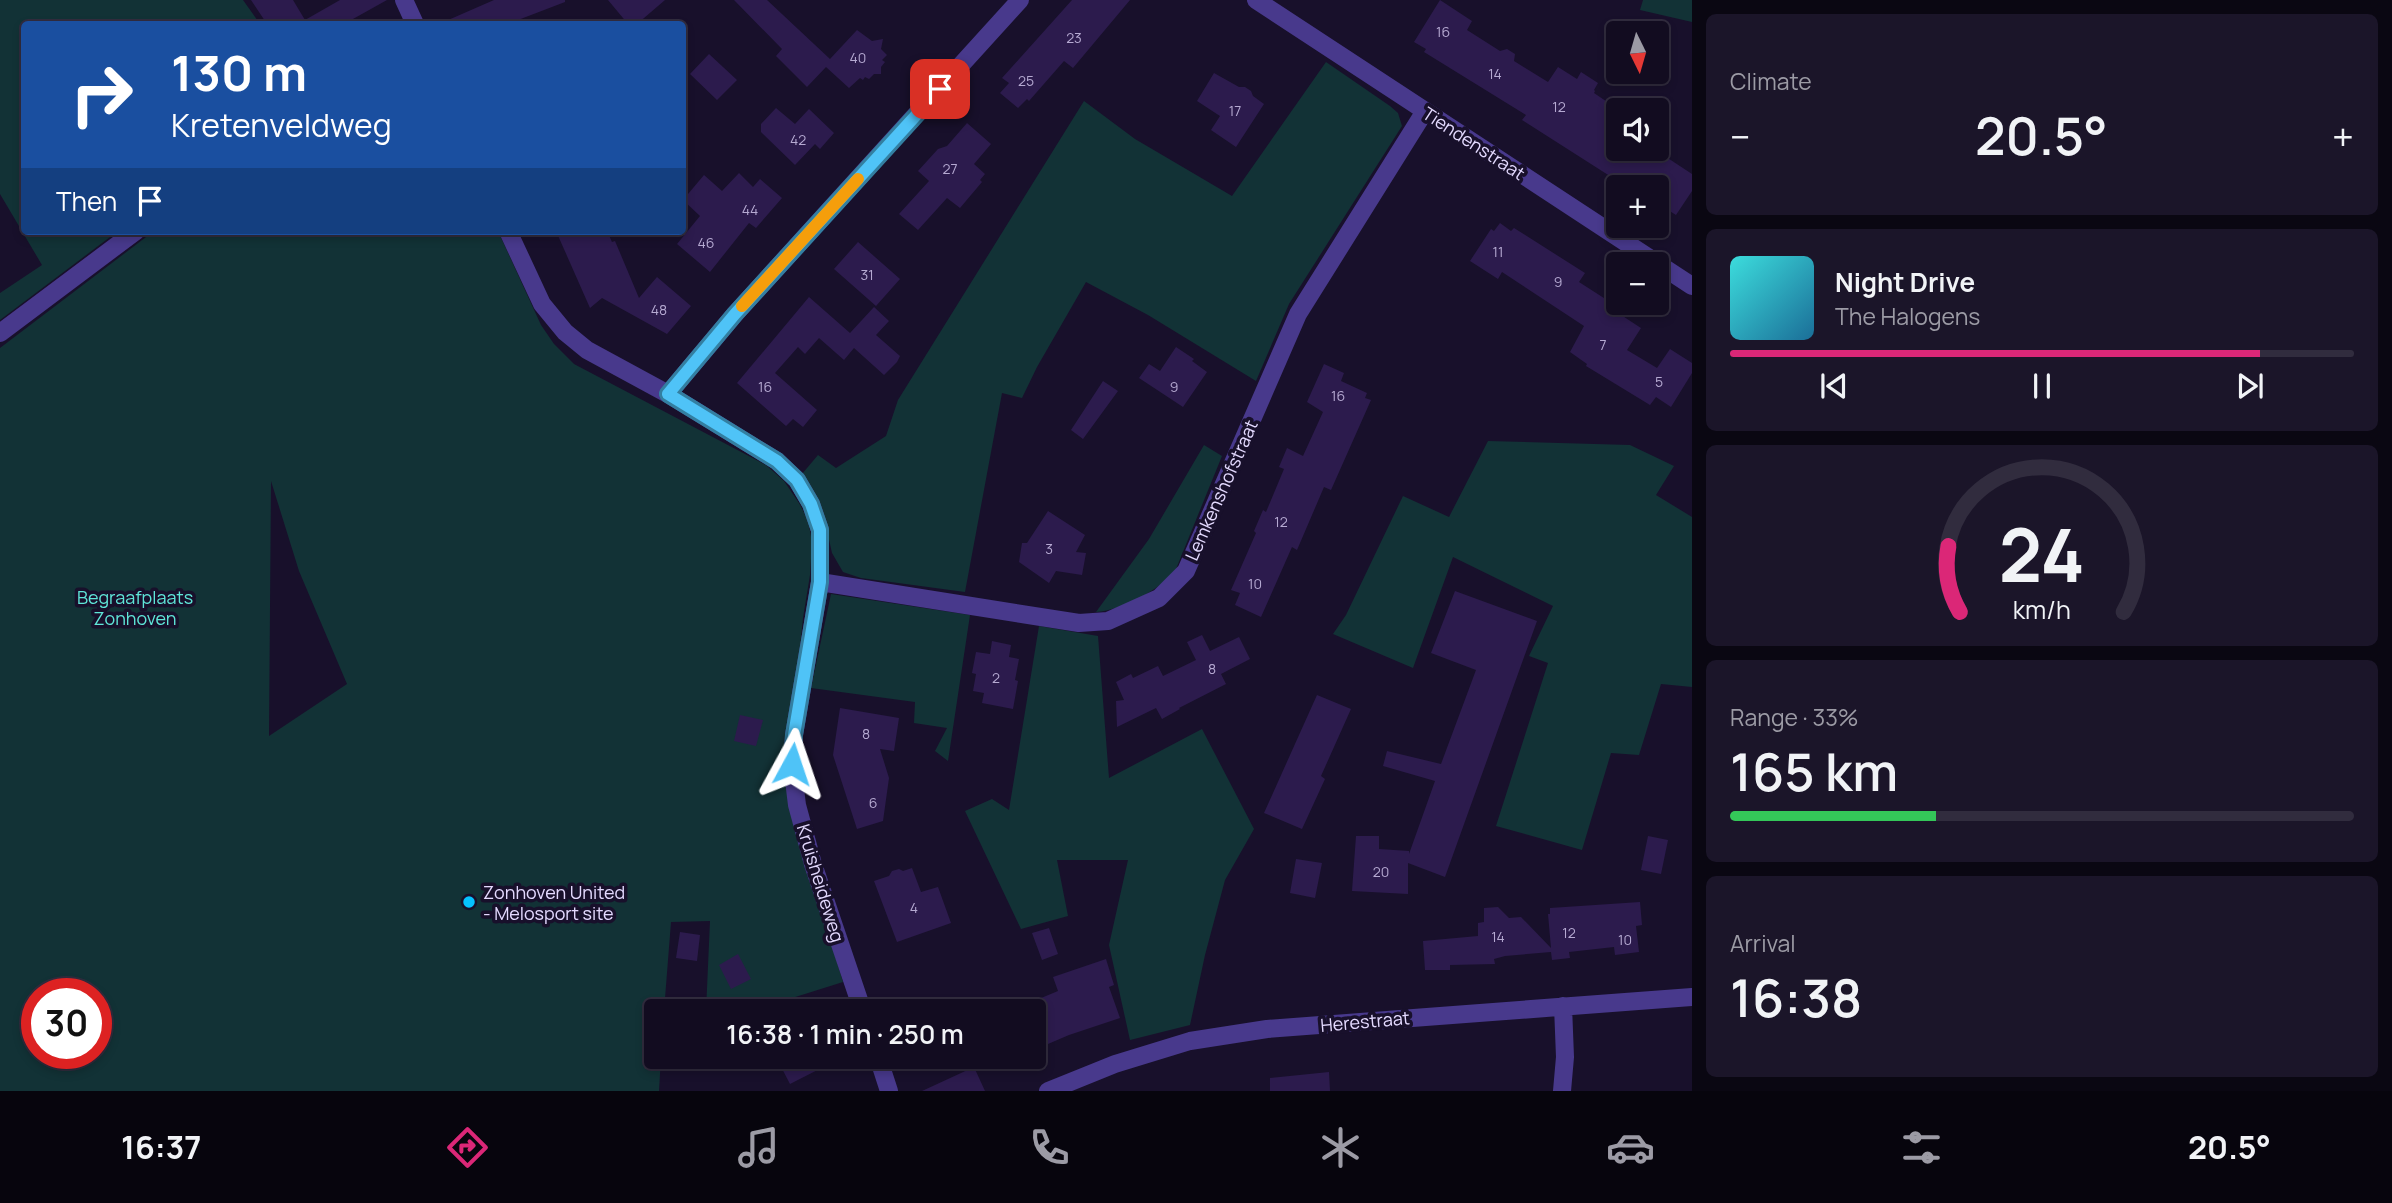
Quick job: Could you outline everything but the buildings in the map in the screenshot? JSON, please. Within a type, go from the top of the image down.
[{"type":"street","points":[[404,0],[414,21]]},
{"type":"street","points":[[668,394],[735,314],[1020,0]]},
{"type":"street","name":"Tiendenstraat","points":[[1256,0],[1692,286]]},
{"type":"street","name":"Lemkenshofstraat","points":[[820,582],[1079,623],[1108,621],[1159,598],[1186,571],[1298,314],[1425,111]]},
{"type":"street","points":[[0,333],[131,235]]},
{"type":"street","name":"Kruisheideweg","points":[[510,235],[542,304],[565,332],[587,350],[668,394],[777,461],[797,480],[811,504],[820,530],[820,582],[794,735],[792,764],[797,805],[813,864],[859,999]]},
{"type":"street","name":"Herestraat","points":[[1048,1091],[1115,1064],[1190,1041],[1267,1029],[1692,997]]},
{"type":"street","points":[[1562,1091],[1565,1057],[1563,1006]]},
{"type":"street","points":[[882,1069],[889,1091]]},
{"type":"green space","points":[[0,0],[243,0],[258,21],[21,21],[21,230],[0,194]]},
{"type":"green space","points":[[1643,0],[1692,0],[1692,22],[1640,10]]},
{"type":"green space","points":[[1326,62],[1390,106],[1398,113],[1402,126],[1289,304],[1256,381],[1148,315],[1086,282],[1022,398],[1002,393],[965,592],[861,578],[843,572],[832,553],[824,517],[802,474],[818,455],[836,468],[886,436],[898,400],[1084,101],[1135,139],[1232,196]]},
{"type":"green space","points":[[24,235],[113,235],[0,320],[0,293],[42,265]]},
{"type":"green space","name":"Begraafplaats Zonhoven","points":[[149,235],[500,235],[541,325],[554,344],[574,364],[766,465],[784,481],[799,503],[808,520],[812,542],[797,677],[791,810],[843,982],[789,999],[707,999],[710,921],[671,922],[665,999],[644,999],[644,1069],[660,1069],[659,1091],[0,1091],[0,348]],"holes":[[[271,481],[299,571],[347,684],[269,736]]]},
{"type":"green space","points":[[1488,441],[1630,445],[1674,466],[1656,495],[1692,517],[1692,687],[1661,684],[1639,755],[1611,753],[1582,850],[1496,826],[1548,663],[1529,656],[1553,606],[1453,557],[1413,668],[1333,634],[1346,615],[1403,496],[1449,517]]},
{"type":"green space","points":[[1204,445],[1222,456],[1176,569],[1161,584],[1140,598],[1096,612],[1149,539]]},
{"type":"green space","points":[[831,594],[970,615],[948,761],[935,751],[947,728],[914,723],[915,702],[811,688]]},
{"type":"green space","points":[[1039,626],[1098,636],[1109,778],[1202,729],[1254,829],[1225,880],[1190,1025],[1130,1040],[1109,945],[1128,860],[1057,860],[1068,916],[1021,929],[965,811],[992,799],[1009,810]]},
{"type":"slow traffic","points":[[742,306],[858,179]]},
{"type":"place","name":"Zonhoven United - Melosport site","points":[[469,902]]},
{"type":"route","points":[[792,764],[794,735],[820,582],[820,530],[811,504],[797,480],[777,461],[668,394],[735,314],[940,89]]}]
